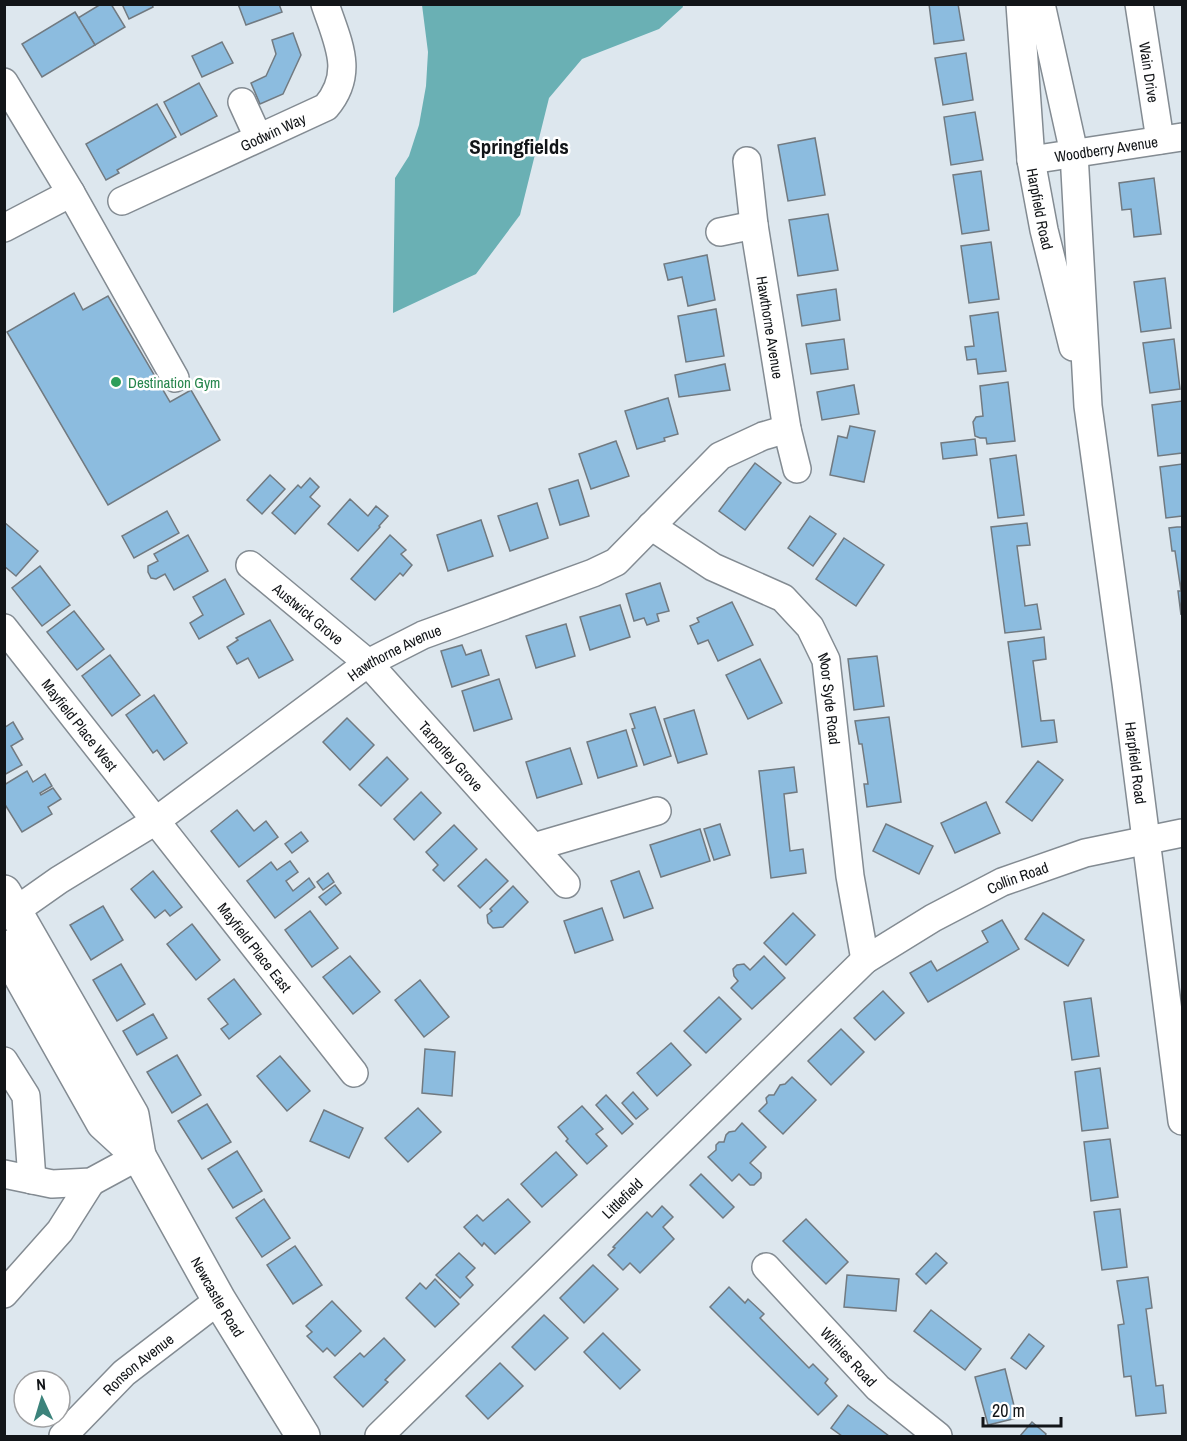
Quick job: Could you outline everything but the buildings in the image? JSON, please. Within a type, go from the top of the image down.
[{"type":"highway","name":"Newcastle Road","points":[[8,906],[132,1115],[139,1156]]},
{"type":"highway","name":"Newcastle Road","points":[[4,947],[103,1123],[139,1156],[219,1300],[303,1437]]},
{"type":"street","name":"Godwin Way","points":[[122,201],[326,107],[336,95],[341,84],[343,69],[337,38],[325,4]]},
{"type":"street","name":"Harpfield Road","points":[[1020,4],[1031,160],[1044,230],[1088,406]]},
{"type":"street","name":"Harpfield Road","points":[[1041,4],[1074,153],[1088,406],[1182,1122]]},
{"type":"street","name":"Wain Drive","points":[[1139,4],[1171,138]]},
{"type":"street","points":[[4,82],[175,378]]},
{"type":"street","points":[[242,102],[258,137]]},
{"type":"street","name":"Woodberry Avenue","points":[[1031,160],[1171,138]]},
{"type":"street","name":"Hawthorne Avenue","points":[[747,161],[754,225],[787,429],[797,469]]},
{"type":"street","points":[[8,218],[70,193]]},
{"type":"street","points":[[720,232],[754,225]]},
{"type":"street","name":"Hawthorne Avenue","points":[[8,906],[59,880],[157,820],[368,663],[423,635],[616,562],[720,456],[764,436],[787,429]]},
{"type":"street","name":"Moor Syde Road","points":[[651,526],[713,567],[783,598],[810,627],[826,660],[850,876],[865,960]]},
{"type":"street","name":"Austwick Grove","points":[[250,565],[368,663]]},
{"type":"street","name":"Mayfield Place West","points":[[4,628],[157,820]]},
{"type":"street","name":"Tarporley Grove","points":[[368,663],[566,884]]},
{"type":"street","points":[[534,847],[657,811]]},
{"type":"street","name":"Mayfield Place East","points":[[157,820],[354,1072]]},
{"type":"street","name":"Collin Road","points":[[865,960],[933,918],[1002,882],[1085,853],[1182,833]]},
{"type":"street","name":"Littlefield","points":[[379,1437],[865,960]]},
{"type":"street","points":[[4,1061],[26,1096],[33,1180]]},
{"type":"street","points":[[4,1174],[52,1184],[91,1182],[139,1156]]},
{"type":"street","points":[[4,1294],[60,1232],[91,1182]]},
{"type":"street","name":"Withies Road","points":[[766,1268],[878,1388],[938,1437]]},
{"type":"street","name":"Ronson Avenue","points":[[63,1437],[124,1373],[219,1300]]},
{"type":"water","points":[[682,4],[683,7],[659,29],[582,59],[549,98],[520,215],[476,274],[393,313],[395,178],[409,156],[419,125],[426,86],[428,52],[422,5]]},
{"type":"place","name":"Destination Gym","points":[[116,382]]},
{"type":"district","name":"Springfields","points":[[519,146]]}]
